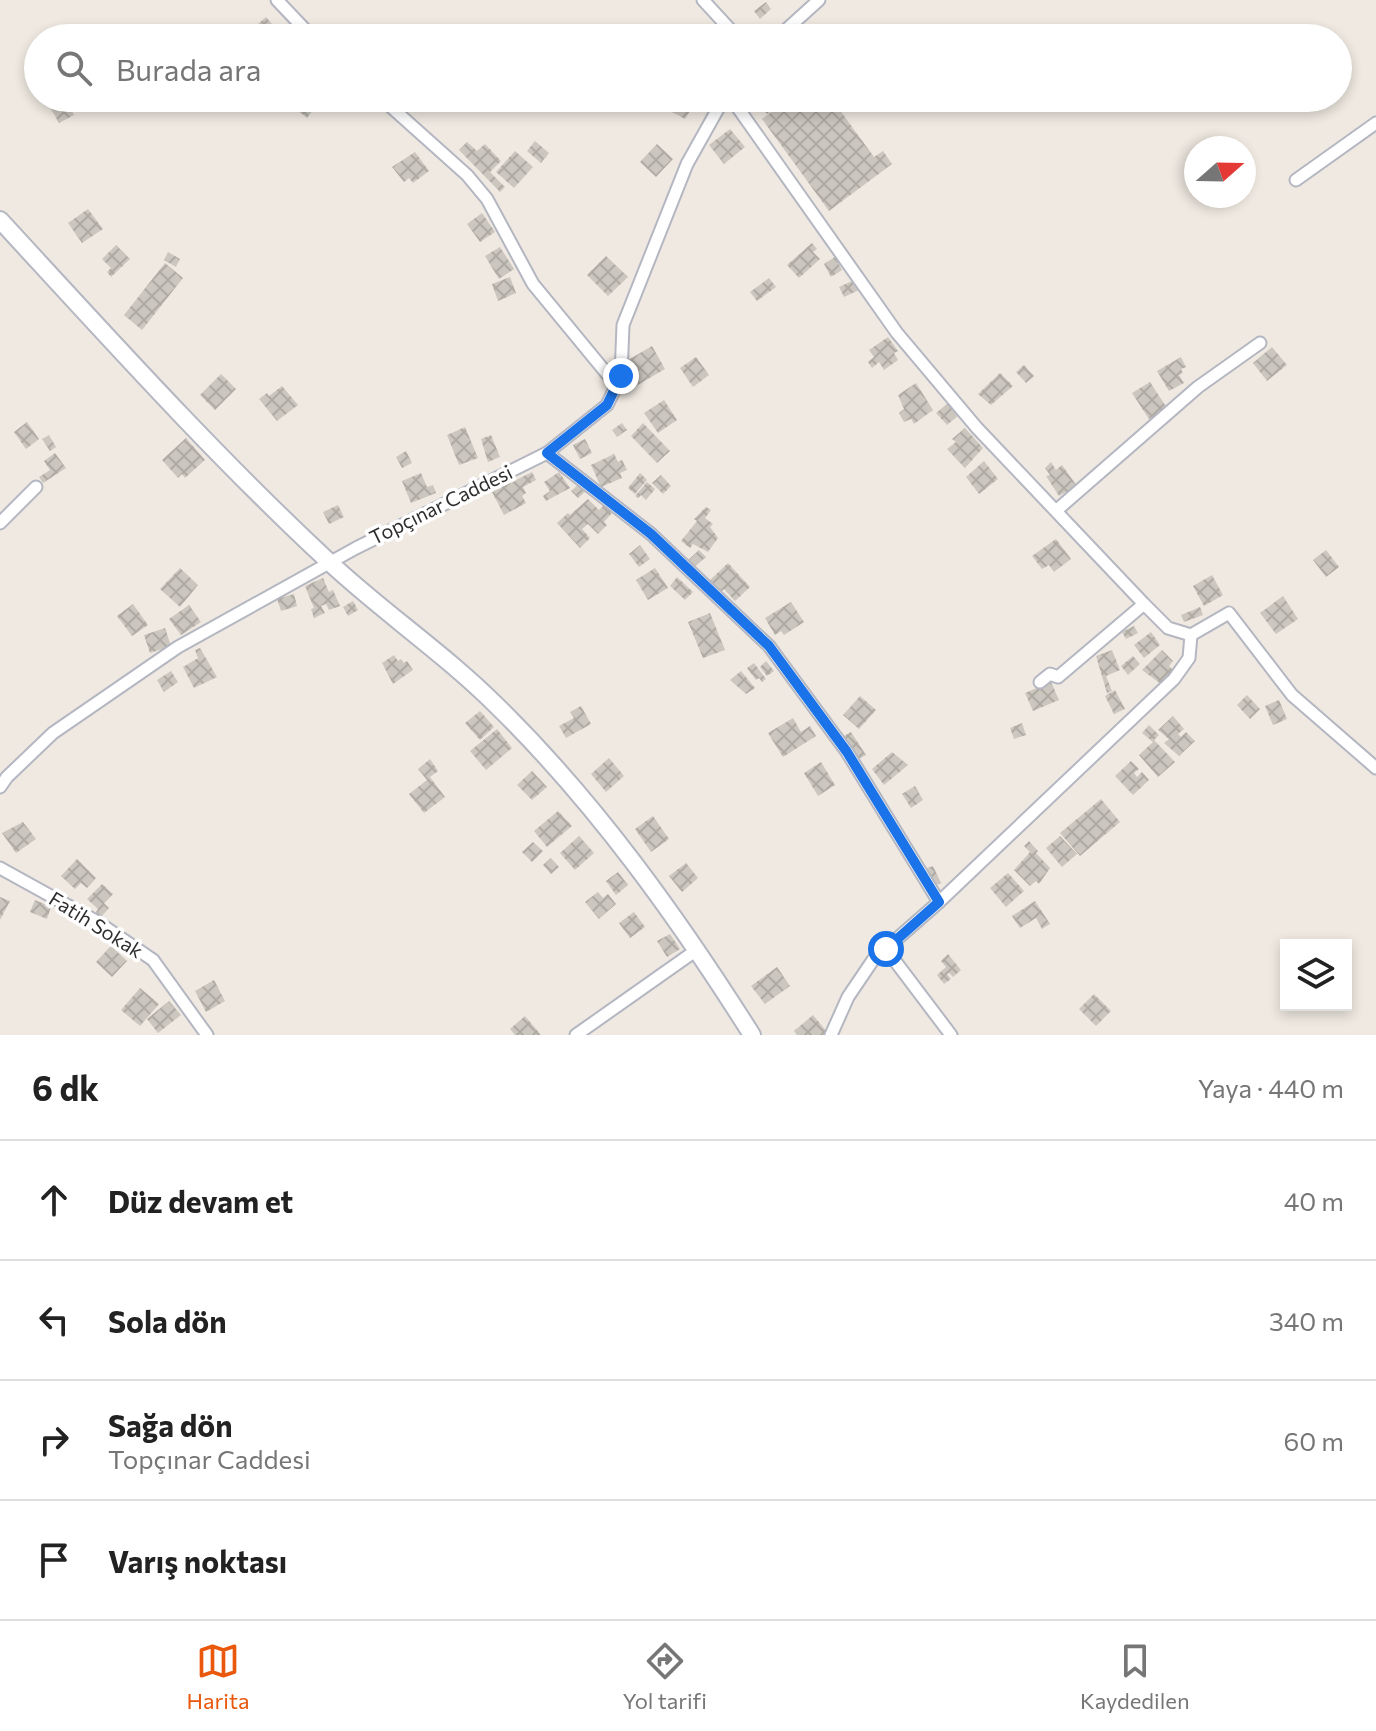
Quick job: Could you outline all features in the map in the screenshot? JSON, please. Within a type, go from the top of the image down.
[{"type":"street","points":[[277,0],[300,24]]},
{"type":"street","points":[[703,0],[725,24]]},
{"type":"street","points":[[792,24],[819,0]]},
{"type":"street","points":[[397,112],[467,175],[487,199],[533,284],[617,386],[621,376],[623,325],[687,164],[716,112]]},
{"type":"street","points":[[741,112],[897,333],[977,428],[1144,604],[1168,628],[1191,635],[1229,613],[1292,695],[1376,768]]},
{"type":"street","points":[[1296,180],[1376,123]]},
{"type":"street","points":[[0,220],[263,499],[329,563],[497,705],[585,800],[698,949],[752,1035]]},
{"type":"street","points":[[1057,510],[1198,387],[1260,343]]},
{"type":"street","name":"Topçınar Caddesi","points":[[0,787],[53,733],[178,647],[329,563],[547,453],[607,405],[617,386]]},
{"type":"street","points":[[547,453],[651,534],[769,646],[847,752],[939,902]]},
{"type":"street","points":[[0,523],[36,487]]},
{"type":"street","points":[[1040,682],[1050,674],[1058,677],[1144,604]]},
{"type":"street","points":[[831,1035],[848,997],[873,960],[939,902],[1174,679],[1189,658],[1191,635]]},
{"type":"street","name":"Fatih Sokak","points":[[0,868],[96,921],[153,960],[207,1035]]},
{"type":"street","points":[[576,1035],[698,949]]},
{"type":"street","points":[[886,949],[951,1035]]},
{"type":"building","points":[[766,2],[771,9],[760,19],[754,11]]},
{"type":"building","points":[[266,17],[272,24],[258,24]]},
{"type":"building","points":[[53,112],[72,112],[74,115],[59,123]]},
{"type":"building","points":[[672,112],[689,112],[685,119]]},
{"type":"building","points":[[771,112],[841,112],[874,157],[883,151],[892,164],[829,211],[762,119]]},
{"type":"building","points":[[730,129],[745,147],[724,164],[709,145]]},
{"type":"building","points":[[535,141],[549,153],[541,163],[527,151]]},
{"type":"building","points":[[467,142],[477,151],[485,144],[501,161],[490,172],[505,187],[500,192],[459,150]]},
{"type":"building","points":[[657,144],[673,159],[656,177],[640,162]]},
{"type":"building","points":[[515,151],[533,167],[514,188],[496,172]]},
{"type":"building","points":[[415,152],[429,171],[413,183],[409,178],[404,182],[392,167]]},
{"type":"building","points":[[88,209],[103,229],[82,243],[68,223]]},
{"type":"building","points":[[482,213],[495,232],[480,242],[467,224]]},
{"type":"building","points":[[812,243],[817,249],[813,252],[820,259],[799,278],[787,265]]},
{"type":"building","points":[[116,245],[130,259],[111,277],[107,272],[111,268],[102,259]]},
{"type":"building","points":[[500,247],[514,269],[499,279],[485,256]]},
{"type":"building","points":[[168,252],[180,259],[176,267],[164,260]]},
{"type":"building","points":[[606,256],[628,277],[608,296],[587,275]]},
{"type":"building","points":[[835,257],[842,270],[831,277],[824,264]]},
{"type":"building","points":[[165,263],[183,278],[142,330],[124,315]]},
{"type":"building","points":[[510,277],[516,293],[498,301],[492,284]]},
{"type":"building","points":[[769,278],[776,287],[757,301],[750,292]]},
{"type":"building","points":[[854,280],[859,290],[844,297],[839,287]]},
{"type":"building","points":[[888,337],[898,351],[894,353],[898,360],[884,370],[879,362],[872,368],[868,362],[874,357],[869,350]]},
{"type":"building","points":[[652,346],[665,369],[636,386],[623,363]]},
{"type":"building","points":[[1272,347],[1287,365],[1267,381],[1253,363]]},
{"type":"building","points":[[696,357],[709,375],[693,387],[680,368]]},
{"type":"building","points":[[1181,357],[1186,367],[1181,369],[1183,373],[1179,375],[1184,383],[1169,391],[1157,371]]},
{"type":"building","points":[[1024,365],[1034,376],[1026,383],[1016,372]]},
{"type":"building","points":[[1000,373],[1013,386],[991,405],[978,394]]},
{"type":"building","points":[[221,374],[236,389],[215,410],[200,395]]},
{"type":"building","points":[[1150,382],[1167,408],[1149,419],[1132,393]]},
{"type":"building","points":[[916,383],[933,410],[914,424],[911,419],[904,422],[899,413],[904,409],[898,395]]},
{"type":"building","points":[[282,386],[298,405],[277,421],[259,399]]},
{"type":"building","points":[[664,400],[677,420],[658,433],[644,413]]},
{"type":"building","points":[[948,403],[958,416],[947,425],[936,413]]},
{"type":"building","points":[[27,422],[39,439],[26,449],[14,432]]},
{"type":"building","points":[[622,423],[627,430],[617,437],[612,430]]},
{"type":"building","points":[[643,423],[670,451],[657,463],[631,436]]},
{"type":"building","points":[[465,427],[478,458],[459,465],[447,435]]},
{"type":"building","points":[[965,428],[983,448],[965,468],[947,449],[956,442],[952,439]]},
{"type":"building","points":[[49,435],[56,447],[50,451],[42,439]]},
{"type":"building","points":[[491,435],[500,457],[488,462],[481,439]]},
{"type":"building","points":[[186,438],[205,460],[185,478],[182,474],[178,478],[162,460]]},
{"type":"building","points":[[585,439],[592,453],[580,459],[573,445]]},
{"type":"building","points":[[406,451],[412,463],[402,468],[396,457]]},
{"type":"building","points":[[55,453],[66,468],[43,483],[39,477],[50,470],[44,461]]},
{"type":"building","points":[[614,454],[618,462],[622,460],[627,470],[620,473],[622,478],[601,487],[591,465]]},
{"type":"building","points":[[984,461],[998,479],[979,494],[966,477]]},
{"type":"building","points":[[1051,462],[1056,470],[1062,465],[1077,486],[1059,496],[1046,476],[1050,475],[1045,468]]},
{"type":"building","points":[[532,472],[536,480],[523,487],[526,493],[522,496],[526,503],[504,515],[492,492]]},
{"type":"building","points":[[559,472],[570,488],[546,501],[543,496],[550,491],[544,482]]},
{"type":"building","points":[[421,473],[427,487],[433,485],[436,493],[411,503],[402,481]]},
{"type":"building","points":[[640,473],[647,480],[635,494],[628,488]]},
{"type":"building","points":[[661,475],[671,486],[663,494],[652,483]]},
{"type":"building","points":[[647,482],[655,489],[646,500],[641,495],[638,498],[635,496]]},
{"type":"building","points":[[579,484],[586,491],[578,498],[571,491]]},
{"type":"building","points":[[588,499],[599,510],[604,505],[612,513],[604,522],[607,525],[598,534],[588,524],[582,529],[590,538],[580,548],[557,523]]},
{"type":"building","points":[[338,505],[344,517],[329,524],[323,512]]},
{"type":"building","points":[[706,507],[711,510],[705,518],[713,524],[710,527],[718,538],[708,552],[693,544],[690,548],[681,541],[697,521],[694,519]]},
{"type":"building","points":[[1056,539],[1071,559],[1054,572],[1049,565],[1042,569],[1032,556]]},
{"type":"building","points":[[640,545],[650,559],[639,567],[629,554]]},
{"type":"building","points":[[699,550],[706,557],[691,570],[685,563]]},
{"type":"building","points":[[1326,550],[1339,567],[1326,577],[1313,560]]},
{"type":"building","points":[[728,563],[750,587],[735,601],[724,589],[719,594],[708,582]]},
{"type":"building","points":[[180,568],[198,585],[180,607],[160,589]]},
{"type":"building","points":[[655,568],[668,588],[648,600],[636,580]]},
{"type":"building","points":[[1212,575],[1223,595],[1204,606],[1193,586]]},
{"type":"building","points":[[677,577],[693,592],[685,600],[670,586]]},
{"type":"building","points":[[323,578],[340,606],[329,610],[326,604],[321,606],[325,613],[314,618],[311,609],[314,608],[305,586]]},
{"type":"building","points":[[294,594],[297,606],[281,611],[277,599]]},
{"type":"building","points":[[1283,596],[1298,619],[1276,634],[1260,613]]},
{"type":"building","points":[[353,601],[358,610],[348,616],[343,607]]},
{"type":"building","points":[[791,602],[804,622],[784,635],[781,631],[775,635],[765,618]]},
{"type":"building","points":[[133,604],[148,625],[132,636],[117,616]]},
{"type":"building","points":[[189,605],[201,622],[181,635],[169,619]]},
{"type":"building","points":[[1200,607],[1203,615],[1184,622],[1181,615]]},
{"type":"building","points":[[710,613],[725,650],[703,658],[688,622]]},
{"type":"building","points":[[1134,626],[1138,633],[1126,639],[1122,632]]},
{"type":"building","points":[[165,628],[171,646],[150,653],[144,635]]},
{"type":"building","points":[[1151,632],[1160,645],[1144,658],[1134,645]]},
{"type":"building","points":[[200,648],[217,677],[194,688],[183,667],[198,658],[195,650]]},
{"type":"building","points":[[1112,650],[1120,670],[1106,676],[1112,691],[1107,693],[1096,656]]},
{"type":"building","points":[[1162,650],[1173,661],[1169,666],[1174,671],[1161,684],[1142,670]]},
{"type":"building","points":[[394,655],[398,661],[407,661],[413,670],[393,684],[382,663]]},
{"type":"building","points":[[1133,656],[1140,664],[1128,675],[1121,666]]},
{"type":"building","points":[[766,661],[774,671],[767,676],[760,667]]},
{"type":"building","points":[[754,663],[766,679],[762,682],[759,678],[756,680],[747,668]]},
{"type":"building","points":[[171,671],[178,682],[164,692],[157,680]]},
{"type":"building","points":[[741,671],[755,688],[746,694],[730,680]]},
{"type":"building","points":[[1051,682],[1059,700],[1033,711],[1025,693]]},
{"type":"building","points":[[1115,690],[1125,709],[1114,714],[1105,696]]},
{"type":"building","points":[[1247,695],[1260,709],[1250,719],[1237,705]]},
{"type":"building","points":[[860,696],[876,710],[859,729],[843,715]]},
{"type":"building","points":[[1279,700],[1287,719],[1273,725],[1265,706]]},
{"type":"building","points":[[581,706],[591,724],[566,738],[559,726],[574,718],[570,712]]},
{"type":"building","points":[[480,711],[494,727],[480,740],[465,723]]},
{"type":"building","points":[[1173,716],[1184,729],[1178,734],[1181,737],[1186,732],[1195,741],[1179,756],[1164,743],[1169,739],[1158,730]]},
{"type":"building","points":[[793,718],[801,732],[810,726],[816,736],[783,757],[768,733]]},
{"type":"building","points":[[1022,723],[1026,735],[1014,739],[1010,728]]},
{"type":"building","points":[[1149,725],[1159,735],[1154,740],[1175,762],[1158,777],[1139,755],[1153,742],[1142,733]]},
{"type":"building","points":[[497,729],[512,748],[486,770],[470,751]]},
{"type":"building","points":[[851,732],[866,755],[859,759],[844,736]]},
{"type":"building","points":[[892,752],[908,765],[884,785],[872,769]]},
{"type":"building","points":[[609,758],[624,776],[606,792],[591,774]]},
{"type":"building","points":[[430,759],[438,771],[430,777],[445,797],[424,813],[409,794],[427,780],[418,769]]},
{"type":"building","points":[[1131,761],[1139,769],[1134,773],[1137,777],[1142,772],[1149,780],[1133,795],[1115,776]]},
{"type":"building","points":[[821,762],[835,785],[818,796],[804,773]]},
{"type":"building","points":[[532,771],[547,787],[532,800],[517,785]]},
{"type":"building","points":[[915,786],[923,800],[911,808],[902,794]]},
{"type":"building","points":[[1101,799],[1120,822],[1080,856],[1060,833]]},
{"type":"building","points":[[558,811],[572,826],[547,847],[534,831]]},
{"type":"building","points":[[653,816],[669,839],[651,852],[635,829]]},
{"type":"building","points":[[23,822],[36,839],[16,853],[2,833]]},
{"type":"building","points":[[579,836],[594,853],[575,870],[560,853]]},
{"type":"building","points":[[1060,836],[1077,854],[1062,867],[1046,848]]},
{"type":"building","points":[[1029,841],[1050,868],[1039,884],[1036,881],[1030,886],[1014,870],[1030,852],[1024,846]]},
{"type":"building","points":[[533,842],[543,851],[532,862],[522,852]]},
{"type":"building","points":[[551,858],[559,867],[551,874],[543,865]]},
{"type":"building","points":[[77,859],[96,878],[87,888],[81,883],[75,889],[61,876]]},
{"type":"building","points":[[686,863],[698,878],[682,892],[669,876]]},
{"type":"building","points":[[933,866],[941,883],[934,886],[927,868]]},
{"type":"building","points":[[618,872],[628,885],[616,895],[606,881]]},
{"type":"building","points":[[1008,873],[1024,891],[1006,907],[990,888]]},
{"type":"building","points":[[102,884],[113,894],[104,903],[109,908],[101,917],[96,912],[98,909],[87,899]]},
{"type":"building","points":[[598,892],[603,898],[608,894],[616,904],[599,919],[585,902]]},
{"type":"building","points":[[0,897],[10,901],[0,920]]},
{"type":"building","points":[[35,900],[51,907],[47,919],[30,912]]},
{"type":"building","points":[[1035,901],[1050,924],[1042,929],[1036,918],[1020,928],[1012,916]]},
{"type":"building","points":[[634,912],[645,927],[630,938],[619,923]]},
{"type":"building","points":[[670,934],[680,949],[667,957],[657,941]]},
{"type":"building","points":[[111,946],[127,961],[112,977],[96,962]]},
{"type":"building","points":[[948,954],[961,970],[953,977],[947,974],[951,979],[944,984],[937,975],[946,967],[941,961]]},
{"type":"building","points":[[777,967],[790,986],[765,1004],[751,986]]},
{"type":"building","points":[[214,980],[225,1001],[206,1012],[195,991]]},
{"type":"building","points":[[140,988],[159,1004],[140,1026],[121,1010]]},
{"type":"building","points":[[1094,994],[1111,1011],[1096,1026],[1079,1009]]},
{"type":"building","points":[[169,1001],[181,1015],[158,1033],[147,1019]]},
{"type":"building","points":[[813,1015],[827,1032],[824,1035],[797,1035],[794,1031]]},
{"type":"building","points":[[525,1016],[541,1035],[515,1035],[510,1029]]},
{"type":"route","points":[[621,376],[607,405],[547,453],[651,534],[769,646],[847,752],[939,902],[886,949]]}]
